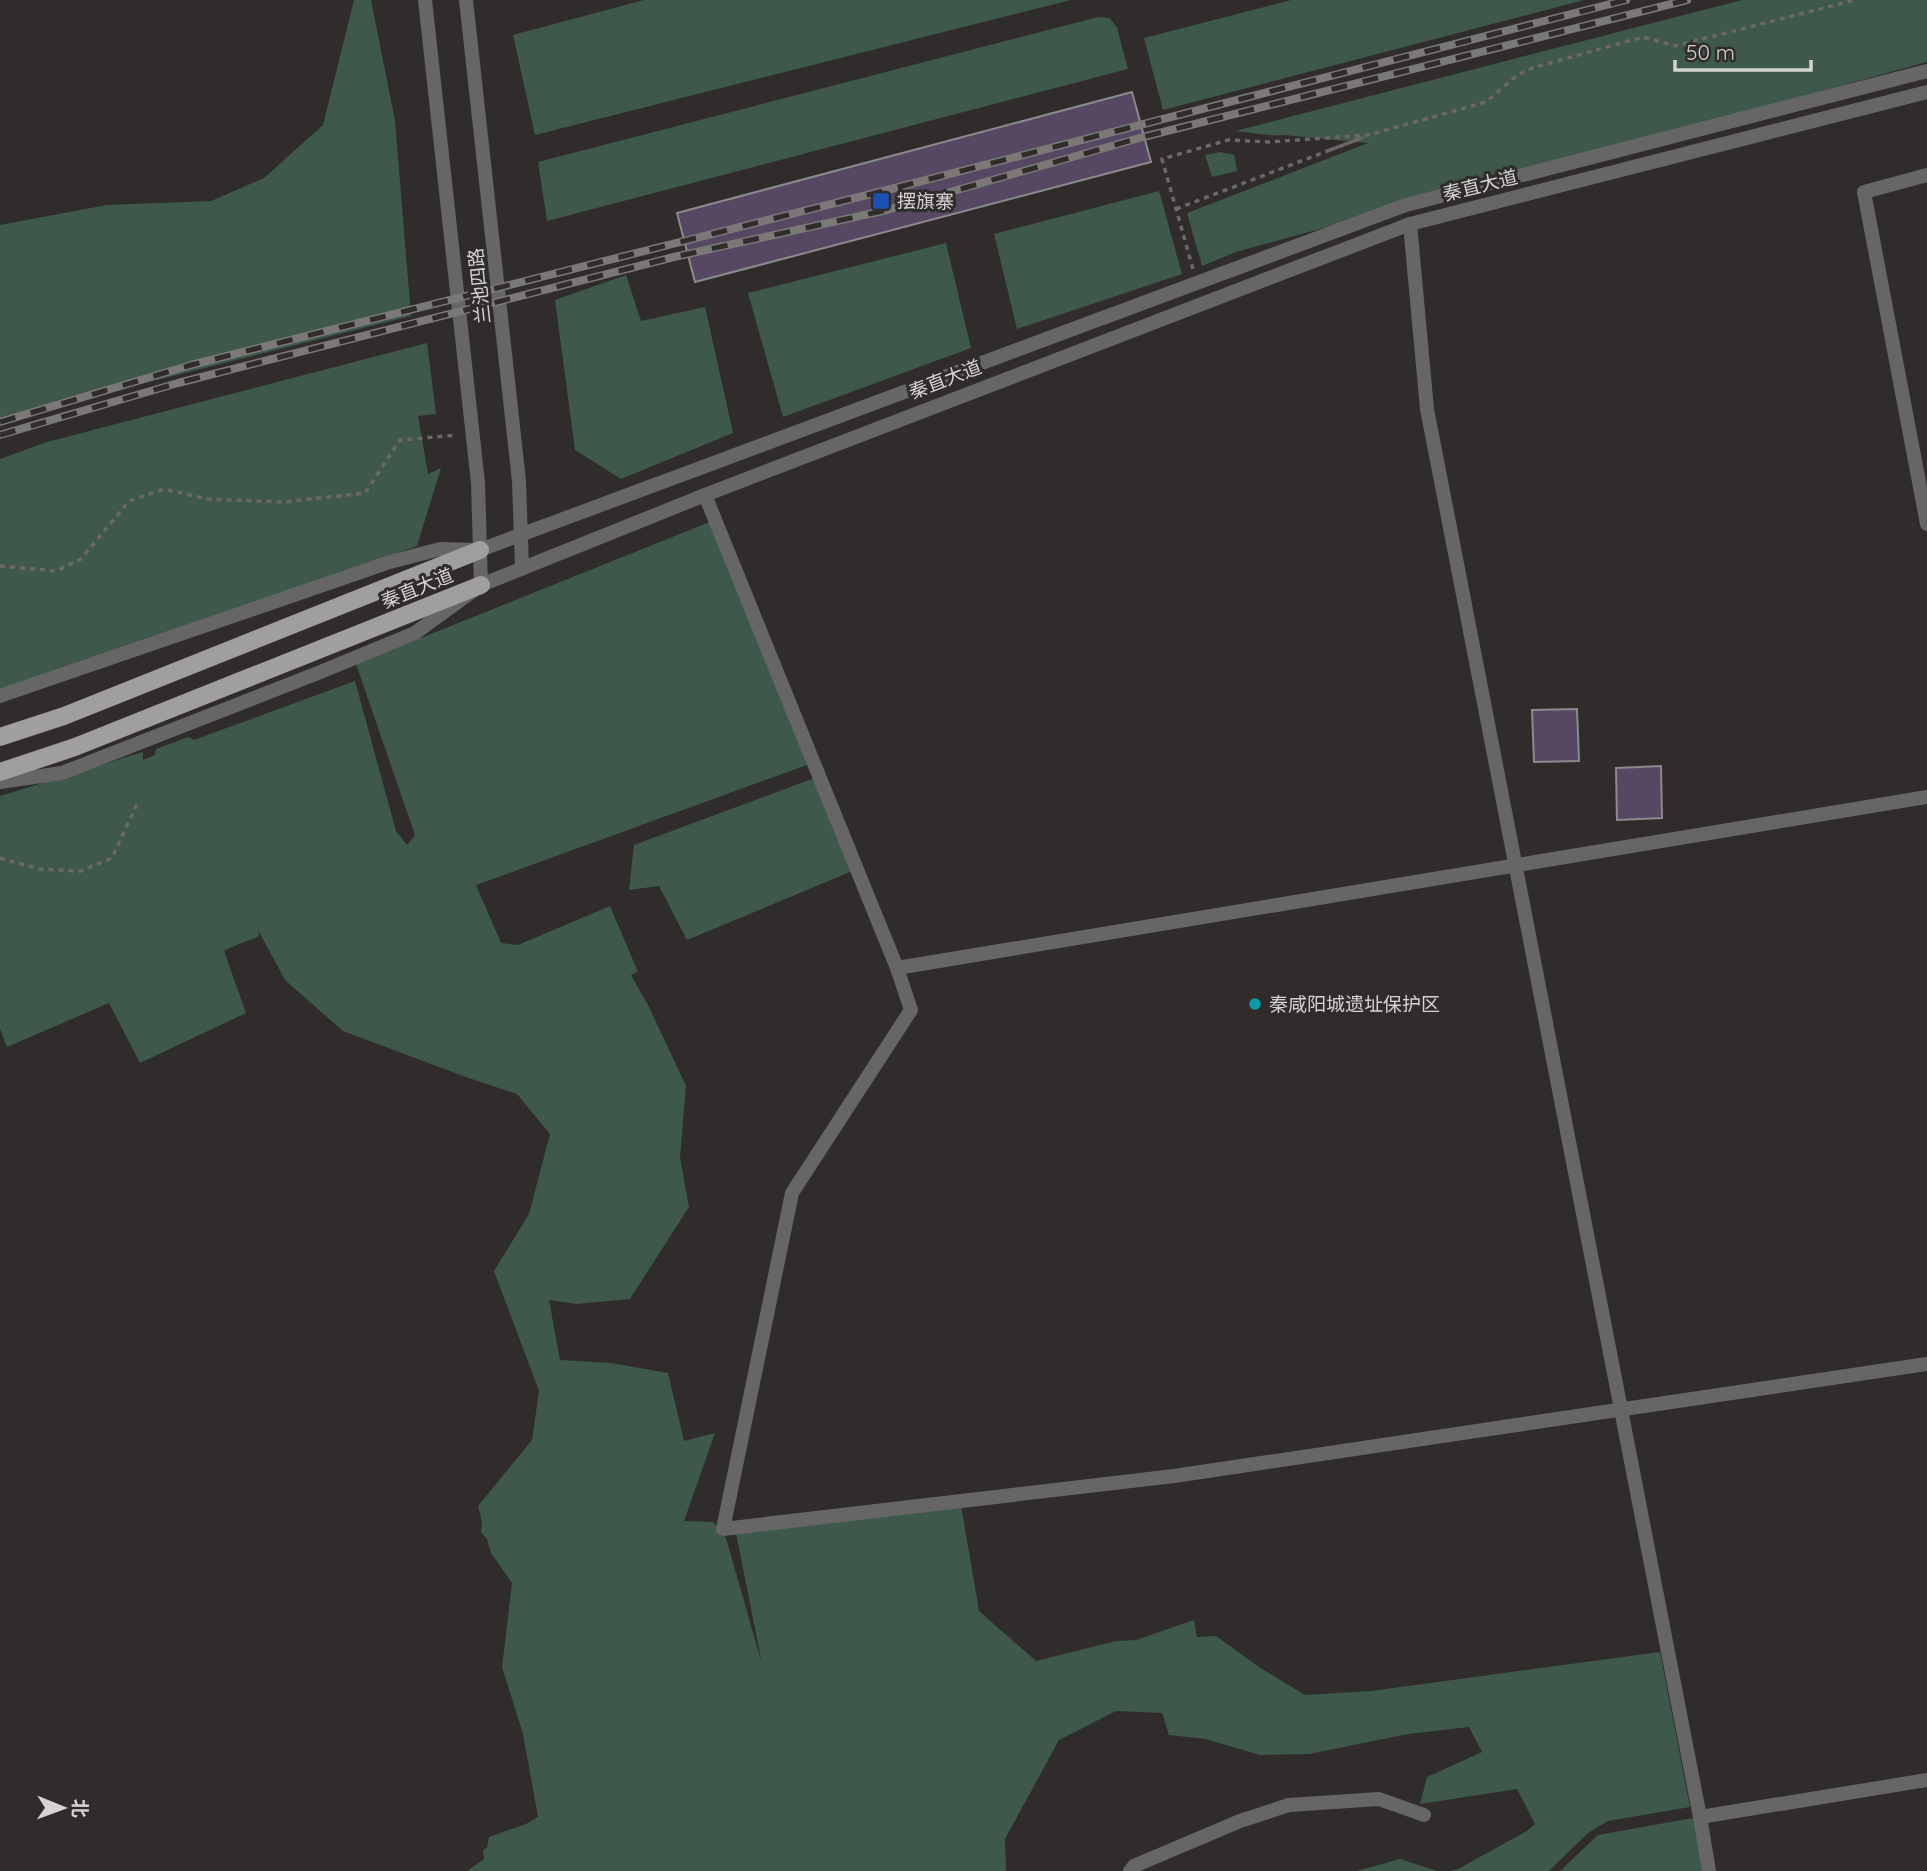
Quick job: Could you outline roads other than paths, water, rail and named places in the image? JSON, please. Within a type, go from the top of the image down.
[{"type":"main road","name":"秦直大道","points":[[0,737],[64,716],[480,550]]},
{"type":"main road","name":"秦直大道","points":[[0,772],[75,747],[481,585]]},
{"type":"street","name":"兰池四路","points":[[425,0],[478,483],[481,585]]},
{"type":"street","name":"兰池四路","points":[[466,0],[520,481],[522,569]]},
{"type":"street","name":"秦直大道","points":[[480,550],[1406,205],[1927,71]]},
{"type":"street","name":"秦直大道","points":[[481,585],[705,495],[1410,224],[1927,92]]},
{"type":"street","points":[[1927,175],[1864,192],[1927,524]]},
{"type":"street","points":[[1410,224],[1427,410],[1709,1871]]},
{"type":"street","points":[[705,495],[897,968],[911,1010],[792,1193],[723,1530],[1174,1476],[1927,1364]]},
{"type":"street","points":[[0,696],[390,562],[440,549],[480,550]]},
{"type":"street","points":[[0,782],[62,773],[318,673],[415,633],[481,585]]},
{"type":"street","points":[[897,968],[1927,797]]},
{"type":"street","points":[[1700,1817],[1927,1780]]},
{"type":"street","points":[[1130,1871],[1134,1866],[1196,1838],[1289,1805],[1379,1798],[1424,1815]]},
{"type":"railway","points":[[0,422],[191,365],[1626,0]]},
{"type":"railway","points":[[0,435],[178,383],[674,257],[887,210],[1143,137],[1687,0]]},
{"type":"place","name":"摆旗寨","points":[[881,201]]},
{"type":"place","name":"秦咸阳城遗址保护区","points":[[1255,1004]]}]
